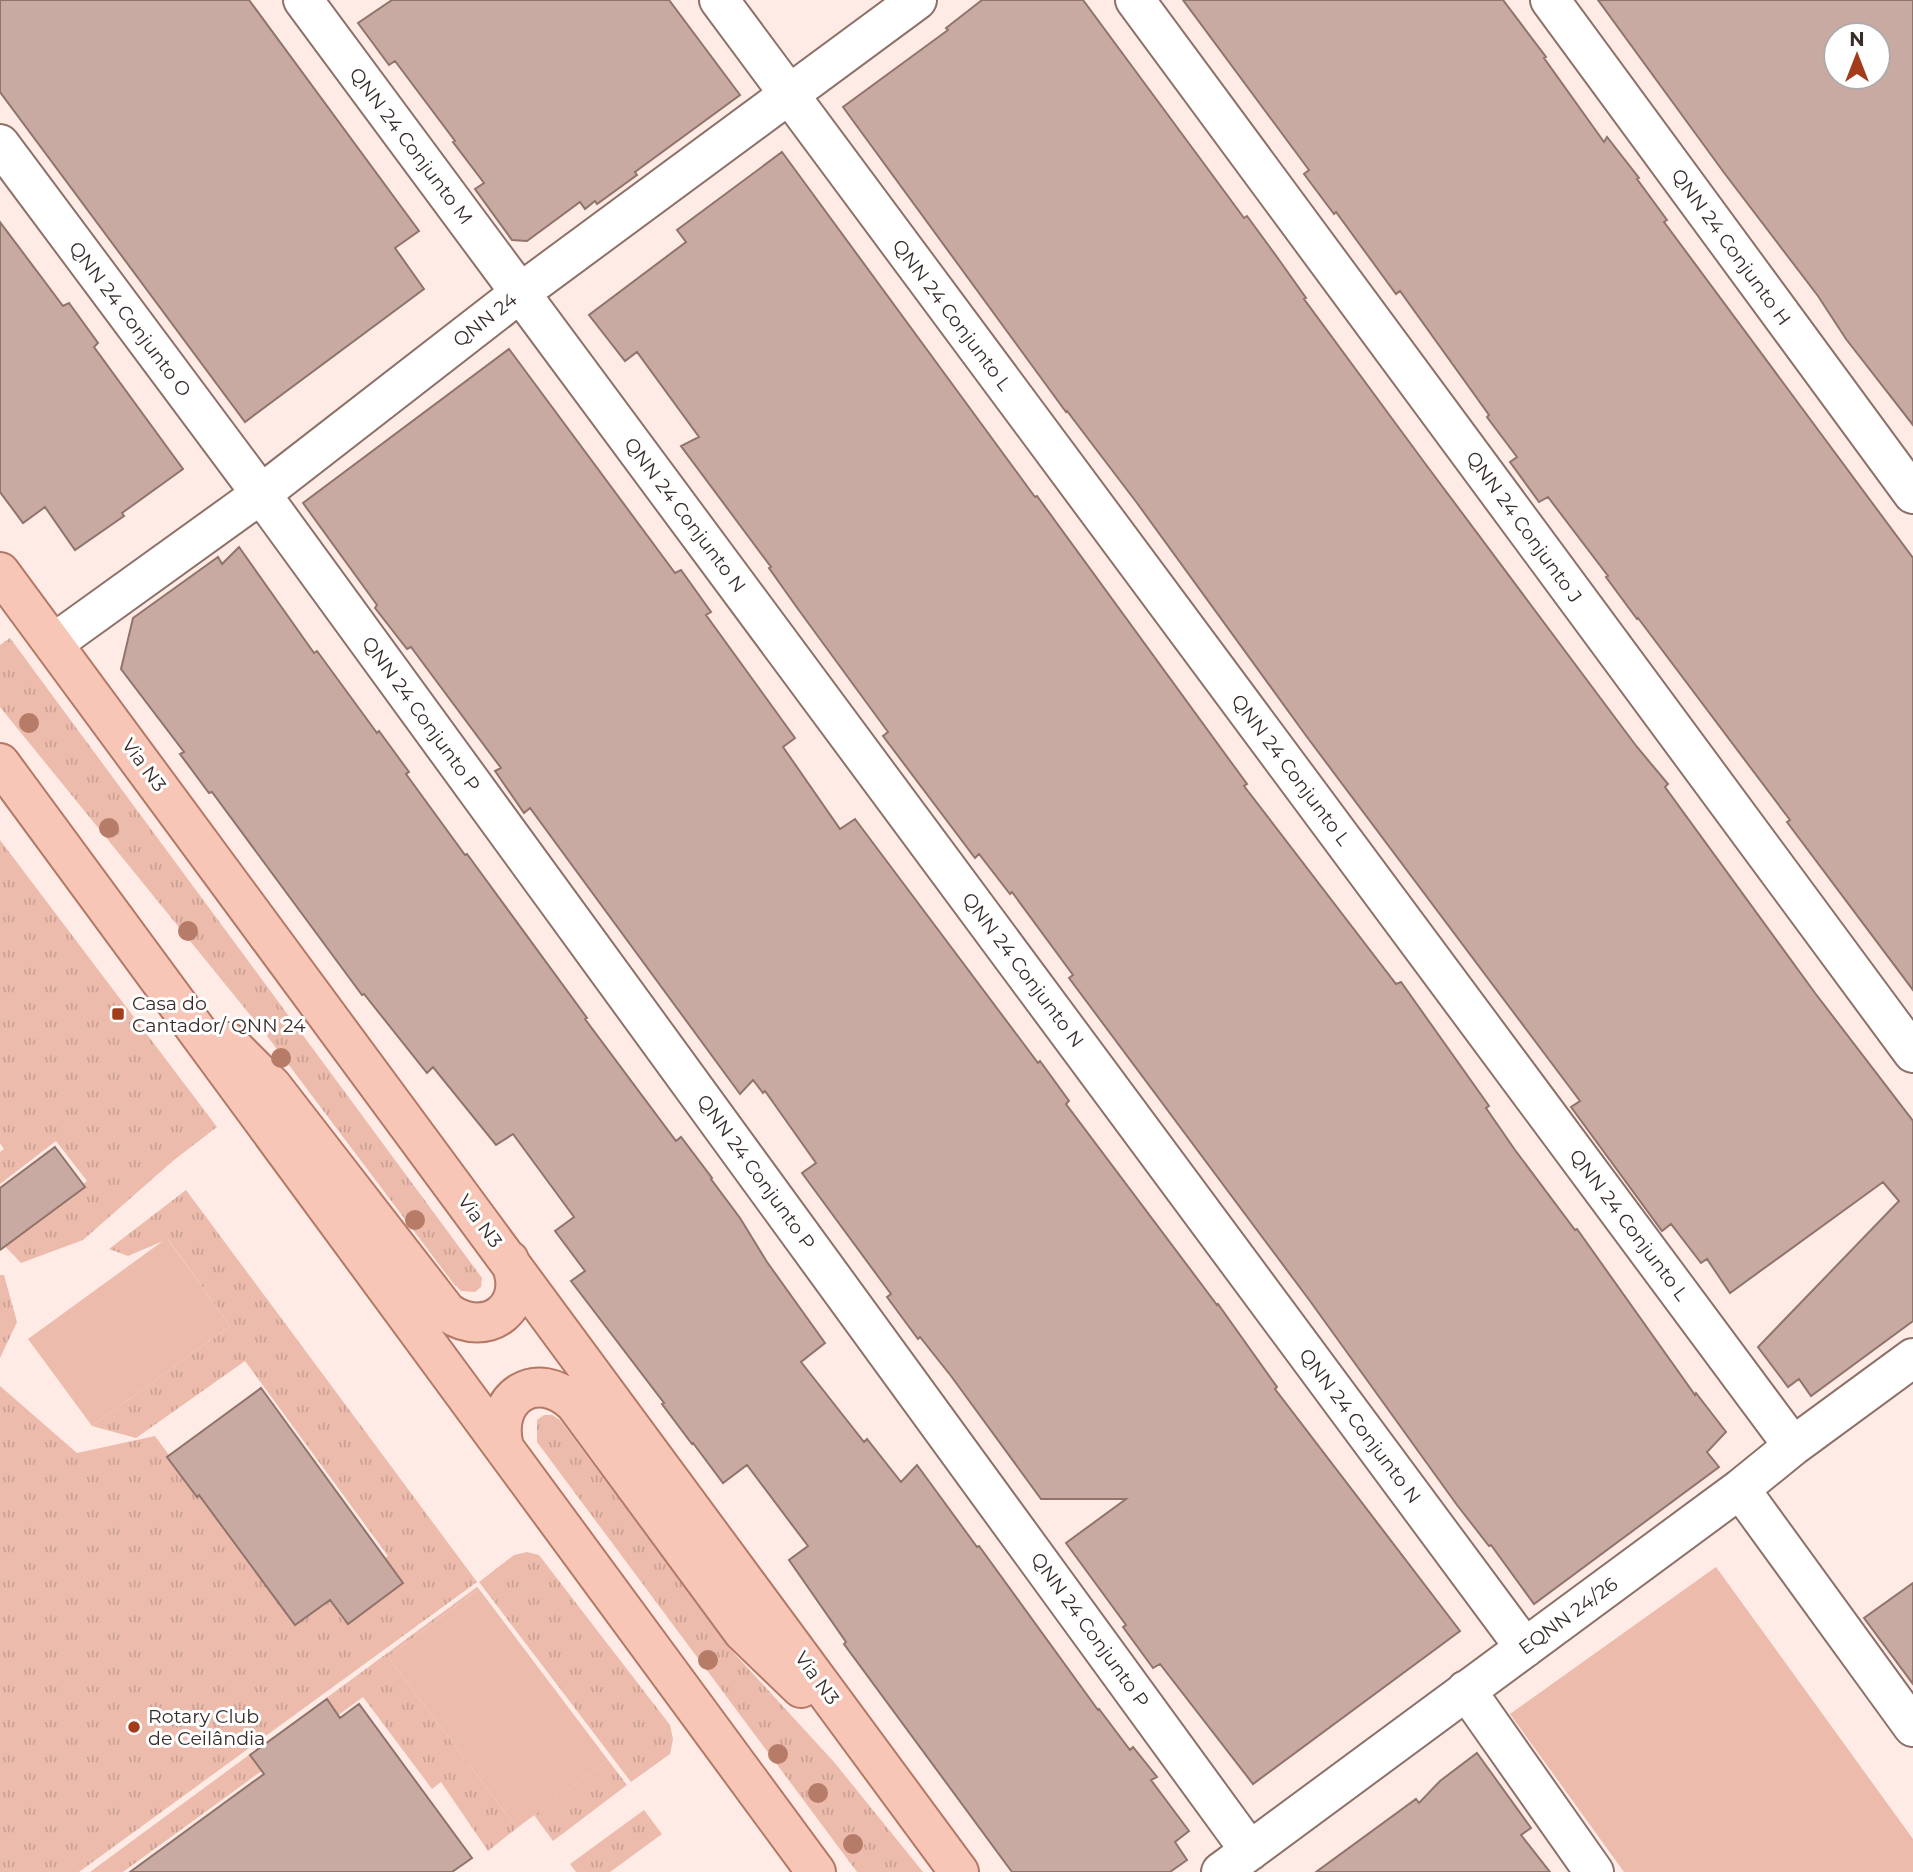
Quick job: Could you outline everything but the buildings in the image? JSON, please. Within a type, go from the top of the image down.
[{"type":"main road","name":"Via N3","points":[[0,572],[959,1872]]},
{"type":"main road","points":[[0,763],[816,1872]]},
{"type":"main road","points":[[140,954],[272,1086],[447,1312],[458,1320],[484,1323],[507,1310],[516,1285],[515,1272],[509,1260]]},
{"type":"main road","points":[[504,1447],[500,1432],[502,1416],[509,1402],[522,1392],[535,1387],[550,1387],[564,1393],[575,1404],[743,1632],[880,1765]]},
{"type":"street","name":"QNN 24 Conjunto M","points":[[303,0],[520,293]]},
{"type":"street","name":"QNN 24 Conjunto L","points":[[719,0],[1793,1446]]},
{"type":"street","name":"QNN 24","points":[[54,643],[261,494],[520,293],[916,0]]},
{"type":"street","name":"QNN 24 Conjunto J","points":[[1135,0],[1913,1054]]},
{"type":"street","name":"QNN 24 Conjunto H","points":[[1550,0],[1913,494]]},
{"type":"street","name":"QNN 24 Conjunto O","points":[[0,144],[261,494]]},
{"type":"street","name":"QNN 24 Conjunto N","points":[[520,293],[1525,1648]]},
{"type":"street","name":"QNN 24 Conjunto P","points":[[261,494],[1236,1861]]},
{"type":"street","name":"EQNN 24/26","points":[[1236,1861],[1913,1358]]},
{"type":"street","points":[[1740,1489],[1913,1727]]},
{"type":"street","points":[[1466,1690],[1594,1872]]},
{"type":"green space","points":[[10,638],[482,1278],[481,1287],[475,1292],[461,1291],[453,1283],[264,1032],[0,707],[0,645]]},
{"type":"green space","points":[[0,840],[217,1127],[174,1160],[83,1240],[21,1263],[4,1245],[87,1181],[56,1141],[0,1184],[0,1152],[4,1149],[0,1143]]},
{"type":"green space","points":[[186,1190],[477,1582],[79,1872],[0,1872],[0,1386],[77,1453],[155,1436],[295,1625],[329,1600],[345,1622],[362,1609],[346,1587],[388,1556],[245,1361],[136,1438],[92,1426],[230,1326],[168,1239],[128,1256],[109,1249]]},
{"type":"green space","points":[[167,1238],[230,1326],[92,1426],[28,1339]]},
{"type":"green space","points":[[0,1275],[4,1275],[17,1322],[0,1358]]},
{"type":"green space","points":[[544,1415],[552,1415],[560,1420],[734,1653],[834,1762],[923,1872],[857,1872],[537,1442],[537,1420]]},
{"type":"green space","points":[[527,1552],[539,1555],[670,1725],[673,1739],[670,1754],[631,1782],[479,1582],[514,1555]]},
{"type":"green space","points":[[1716,1567],[1913,1839],[1913,1872],[1624,1872],[1510,1714]]},
{"type":"green space","points":[[477,1587],[479,1589],[388,1657],[517,1828],[488,1851],[441,1782],[432,1789],[363,1697],[123,1872],[90,1872]]},
{"type":"green space","points":[[479,1589],[608,1760],[517,1828],[388,1657]]},
{"type":"green space","points":[[608,1760],[627,1785],[553,1841],[534,1815]]},
{"type":"green space","points":[[644,1810],[662,1834],[610,1872],[576,1872],[570,1864]]},
{"type":"place","name":"Casa do Cantador/ QNN 24","points":[[118,1014]]},
{"type":"place","name":"Rotary Club de Ceilândia","points":[[134,1727]]}]
